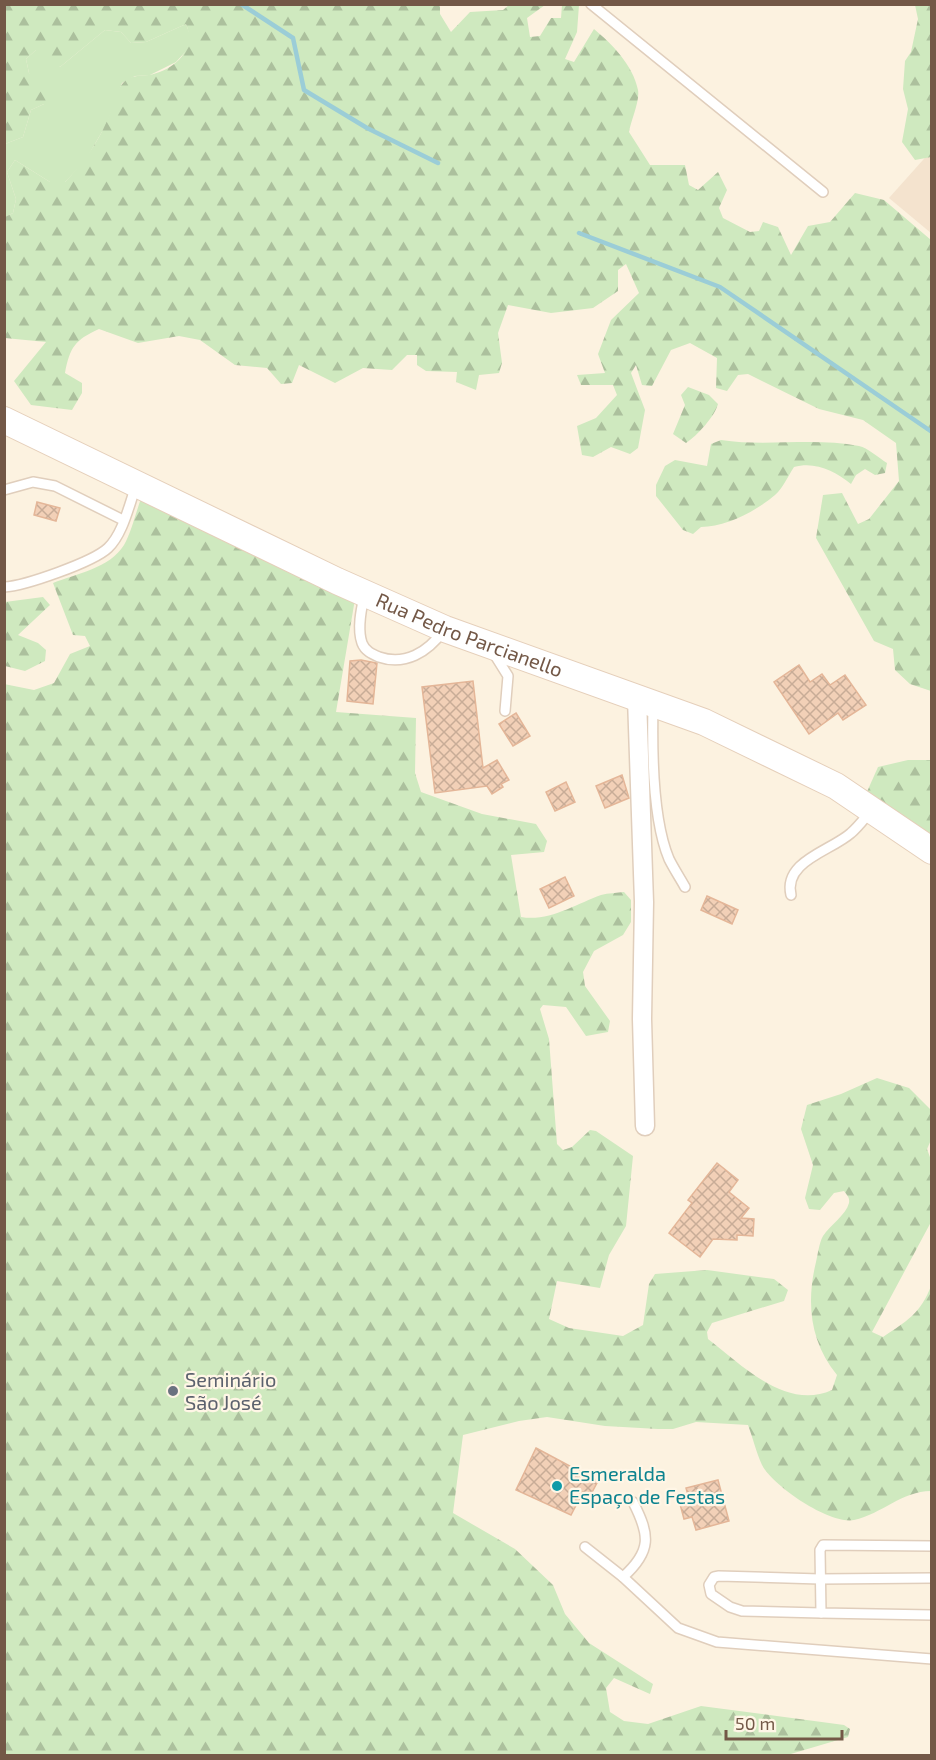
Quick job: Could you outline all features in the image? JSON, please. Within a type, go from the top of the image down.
[{"type":"street","name":"Rua Pedro Parcianello","points":[[4,420],[365,594],[445,629],[704,722],[836,786],[932,852]]},
{"type":"street","points":[[645,700],[642,1019],[645,1126]]},
{"type":"lane","points":[[591,4],[823,192]]},
{"type":"lane","points":[[4,490],[33,482],[55,486],[123,520]]},
{"type":"lane","points":[[4,587],[89,561],[108,548],[123,520],[137,483]]},
{"type":"lane","points":[[365,594],[361,629],[362,644],[370,654],[390,661],[404,660],[422,653],[445,629]]},
{"type":"lane","points":[[488,645],[508,676],[505,711]]},
{"type":"lane","points":[[645,700],[663,838],[669,859],[685,887]]},
{"type":"lane","points":[[791,896],[789,886],[792,876],[812,857],[852,833],[872,810]]},
{"type":"lane","points":[[623,1577],[640,1562],[647,1536],[645,1526],[633,1502]]},
{"type":"lane","points":[[821,1613],[820,1550],[824,1545],[932,1546]]},
{"type":"lane","points":[[585,1547],[623,1577],[678,1628],[717,1642],[932,1659]]},
{"type":"lane","points":[[932,1578],[820,1579],[719,1576],[714,1577],[709,1585],[711,1594],[730,1607],[742,1611],[932,1615]]},
{"type":"shaded area","points":[[931,151],[931,233],[889,198]]},
{"type":"green space","points":[[5,4],[440,5],[440,14],[451,32],[470,12],[503,10],[509,5],[545,5],[527,18],[530,37],[540,36],[551,18],[561,18],[562,5],[579,5],[577,32],[565,59],[574,62],[594,29],[608,41],[632,72],[638,90],[638,100],[629,132],[650,165],[685,165],[689,185],[698,190],[718,172],[727,190],[719,208],[723,218],[750,232],[759,231],[763,222],[778,227],[791,255],[808,226],[830,222],[855,193],[884,200],[931,240],[931,691],[910,684],[895,670],[893,649],[874,641],[816,538],[823,495],[842,493],[858,524],[869,519],[899,481],[896,443],[863,420],[819,409],[748,374],[738,375],[727,391],[716,388],[717,358],[690,343],[671,350],[652,386],[642,385],[636,365],[631,373],[645,410],[638,448],[630,454],[611,447],[593,457],[582,455],[577,426],[596,418],[617,395],[613,385],[581,385],[577,375],[605,373],[598,354],[611,320],[639,293],[626,264],[618,270],[618,291],[593,308],[551,313],[508,305],[498,333],[502,363],[499,373],[479,375],[476,390],[456,382],[457,372],[426,371],[417,365],[417,355],[407,355],[392,370],[363,368],[335,383],[299,365],[292,383],[281,384],[267,368],[235,365],[200,340],[179,336],[138,343],[99,329],[79,341],[69,357],[65,373],[82,383],[82,393],[72,410],[31,405],[14,381],[46,342],[5,338],[5,217],[13,213],[16,199],[7,172],[15,160],[50,182],[65,182],[99,138],[123,83],[132,77],[149,75],[175,64],[186,50],[189,33],[186,24],[146,42],[131,43],[121,32],[105,30],[60,67],[46,61],[36,50],[26,59],[29,73],[51,91],[44,104],[31,110],[23,137],[5,144]]},
{"type":"green space","points":[[915,5],[932,5],[931,157],[915,160],[902,142],[908,109],[903,89],[905,61],[911,52],[918,19]]},
{"type":"green space","points":[[186,24],[191,38],[186,51],[176,62],[150,75],[135,76],[122,83],[107,123],[85,161],[65,182],[50,182],[15,160],[7,172],[16,199],[13,213],[5,217],[5,144],[23,137],[31,110],[44,104],[29,73],[26,59],[37,49],[60,67],[105,30],[121,32],[131,43],[146,42]]},
{"type":"green space","points":[[688,387],[709,395],[718,404],[705,425],[686,443],[673,434],[685,405],[681,395]]},
{"type":"green space","points":[[721,440],[755,443],[842,443],[862,447],[887,463],[885,473],[875,475],[865,469],[856,475],[851,484],[824,468],[810,465],[794,467],[778,492],[759,507],[730,521],[701,527],[693,534],[683,530],[656,496],[656,485],[665,466],[675,460],[707,466],[711,444]]},
{"type":"green space","points":[[142,496],[355,599],[336,712],[416,718],[415,773],[421,792],[482,814],[536,824],[547,841],[544,852],[511,855],[521,917],[552,915],[607,894],[624,892],[631,900],[631,922],[623,935],[594,951],[583,972],[585,986],[610,1021],[608,1032],[586,1036],[566,1007],[543,1005],[540,1009],[549,1039],[557,1144],[563,1150],[572,1147],[590,1130],[596,1131],[633,1156],[626,1226],[609,1255],[600,1288],[557,1281],[549,1319],[569,1328],[623,1336],[643,1325],[649,1284],[655,1274],[707,1270],[774,1279],[788,1290],[784,1301],[712,1323],[707,1332],[708,1339],[750,1372],[782,1390],[798,1395],[815,1395],[832,1390],[837,1375],[816,1336],[811,1292],[822,1239],[845,1212],[849,1200],[844,1191],[834,1193],[820,1210],[809,1209],[805,1198],[813,1165],[801,1129],[807,1105],[841,1094],[877,1078],[909,1088],[931,1110],[931,1140],[927,1149],[931,1160],[931,1222],[872,1332],[883,1337],[906,1321],[923,1303],[931,1286],[931,1491],[911,1495],[854,1520],[831,1516],[803,1502],[768,1474],[762,1465],[748,1425],[696,1422],[673,1429],[658,1429],[605,1426],[547,1417],[519,1421],[463,1435],[453,1513],[515,1549],[553,1585],[565,1614],[589,1643],[653,1684],[650,1694],[614,1678],[606,1688],[610,1712],[624,1721],[648,1724],[701,1706],[844,1725],[850,1729],[848,1737],[784,1756],[5,1755],[4,684],[34,690],[54,683],[70,654],[90,646],[85,636],[73,635],[53,583],[101,565],[118,553],[127,539]]},
{"type":"green space","points":[[43,597],[50,605],[18,635],[38,643],[46,650],[45,661],[25,671],[5,666],[5,602]]},
{"type":"green space","points":[[908,760],[931,760],[931,842],[866,794],[878,767]]},
{"type":"building","points":[[37,502],[60,508],[56,521],[34,515]]},
{"type":"building","points":[[361,660],[377,663],[373,704],[347,701],[350,661]]},
{"type":"building","points":[[799,665],[810,682],[822,674],[830,685],[845,675],[866,705],[843,720],[838,713],[809,734],[774,682]]},
{"type":"building","points":[[473,681],[483,768],[497,760],[509,780],[501,784],[503,787],[492,794],[487,786],[435,793],[422,687]]},
{"type":"building","points":[[516,713],[530,736],[513,746],[499,724]]},
{"type":"building","points":[[622,775],[629,798],[605,808],[596,786]]},
{"type":"building","points":[[566,782],[575,802],[555,811],[546,792]]},
{"type":"building","points":[[565,877],[574,896],[549,908],[540,889]]},
{"type":"building","points":[[707,896],[738,910],[732,924],[701,910]]},
{"type":"building","points":[[717,1163],[738,1180],[729,1192],[749,1208],[741,1218],[754,1219],[753,1236],[737,1235],[737,1240],[713,1239],[700,1257],[669,1233],[692,1203],[688,1200]]},
{"type":"building","name":"Esmeralda Espaço de Festas","points":[[536,1448],[598,1481],[590,1496],[583,1492],[571,1515],[516,1490]]},
{"type":"building","points":[[718,1480],[729,1521],[696,1530],[692,1517],[684,1519],[680,1504],[690,1502],[686,1488]]},
{"type":"waterway","points":[[241,4],[293,38],[304,90],[367,128],[438,163]]},
{"type":"waterway","points":[[579,233],[720,287],[932,432]]},
{"type":"place","name":"Seminário São José","points":[[173,1391]]},
{"type":"place","name":"Esmeralda Espaço de Festas","points":[[557,1486]]}]
